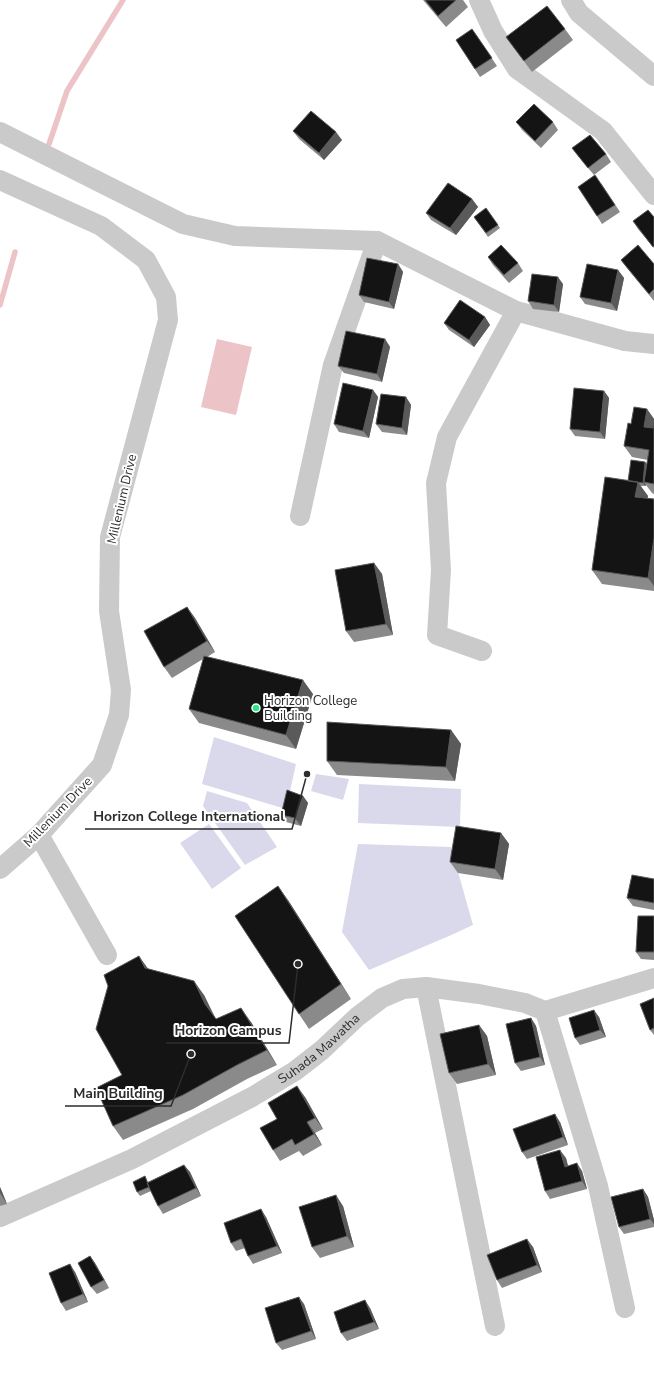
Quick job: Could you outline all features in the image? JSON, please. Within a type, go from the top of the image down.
[{"type":"street","points":[[479,0],[493,31],[517,69],[603,131],[654,195]]},
{"type":"street","points":[[571,0],[579,13],[654,76]]},
{"type":"street","points":[[0,132],[183,224],[235,236],[377,241],[516,311],[625,341],[654,344]]},
{"type":"street","name":"Millenium Drive","points":[[0,180],[101,226],[146,260],[166,297],[168,320],[110,537],[109,611],[121,690],[119,715],[102,765],[39,835],[0,869]]},
{"type":"street","points":[[300,516],[333,365],[377,241]]},
{"type":"street","points":[[482,651],[437,635],[441,570],[436,483],[447,437],[516,311]]},
{"type":"street","points":[[39,835],[107,955]]},
{"type":"street","points":[[625,1308],[598,1186],[545,1011],[654,978]]},
{"type":"street","points":[[426,987],[495,1326]]},
{"type":"street","name":"Suhada Mawatha","points":[[0,1217],[132,1159],[252,1097],[295,1071],[322,1050],[357,1017],[382,998],[403,989],[426,987],[479,994],[525,1003],[545,1011]]},
{"type":"shaded area","points":[[217,339],[252,347],[236,415],[201,407]]},
{"type":"shaded area","points":[[214,737],[296,764],[286,809],[202,784]]},
{"type":"shaded area","points":[[316,774],[349,779],[343,800],[311,791]]},
{"type":"shaded area","points":[[359,784],[461,789],[460,827],[358,823]]},
{"type":"shaded area","points":[[207,791],[247,803],[277,847],[245,865],[203,806]]},
{"type":"shaded area","points":[[209,824],[241,868],[212,889],[180,843]]},
{"type":"shaded area","points":[[358,844],[451,847],[473,925],[369,970],[342,932]]},
{"type":"building","points":[[425,0],[456,0],[438,16]]},
{"type":"building","points":[[547,6],[565,29],[524,61],[506,37]]},
{"type":"building","points":[[472,29],[492,58],[475,69],[456,40]]},
{"type":"building","points":[[534,104],[553,122],[535,141],[516,122]]},
{"type":"building","points":[[311,111],[336,132],[319,153],[293,131]]},
{"type":"building","points":[[590,135],[606,154],[588,168],[572,148]]},
{"type":"building","points":[[595,175],[615,205],[597,216],[578,187]]},
{"type":"building","points":[[448,183],[472,199],[450,228],[426,213]]},
{"type":"building","points":[[486,208],[498,225],[486,233],[474,217]]},
{"type":"building","points":[[648,210],[654,217],[653,247],[633,221]]},
{"type":"building","points":[[501,245],[518,263],[504,275],[488,257]]},
{"type":"building","points":[[638,245],[654,264],[654,289],[649,294],[621,260]]},
{"type":"building","points":[[367,258],[398,264],[389,302],[359,295]]},
{"type":"building","points":[[587,264],[618,270],[611,303],[580,297]]},
{"type":"building","points":[[532,274],[558,277],[554,305],[528,301]]},
{"type":"building","points":[[460,300],[485,317],[469,340],[444,323]]},
{"type":"building","points":[[346,331],[385,339],[377,374],[338,366]]},
{"type":"building","points":[[343,383],[373,390],[363,431],[334,424]]},
{"type":"building","points":[[574,388],[604,391],[600,432],[570,429]]},
{"type":"building","points":[[381,394],[406,397],[402,428],[376,424]]},
{"type":"building","points":[[634,407],[647,409],[644,427],[653,428],[654,422],[654,484],[644,482],[649,450],[624,446],[628,423],[631,424]]},
{"type":"building","points":[[631,460],[645,462],[643,483],[628,481]]},
{"type":"building","points":[[605,477],[638,482],[635,497],[654,499],[654,538],[648,578],[592,570]]},
{"type":"building","points":[[374,563],[386,624],[346,631],[335,570]]},
{"type":"building","points":[[187,607],[207,641],[164,667],[144,631]]},
{"type":"building","name":"Horizon College Building","points":[[204,656],[303,680],[286,735],[189,709]]},
{"type":"building","points":[[327,722],[451,730],[446,767],[327,761]]},
{"type":"building","points":[[287,790],[303,796],[295,818],[281,815]]},
{"type":"building","points":[[456,826],[501,833],[495,869],[450,862]]},
{"type":"building","points":[[632,875],[654,879],[654,903],[627,898]]},
{"type":"building","points":[[278,886],[341,984],[299,1014],[235,916]]},
{"type":"building","points":[[638,916],[654,916],[654,952],[636,952]]},
{"type":"building","points":[[139,956],[145,968],[194,981],[205,1004],[216,1019],[241,1008],[267,1050],[183,1095],[113,1126],[96,1088],[122,1075],[96,1029],[108,986],[104,975]]},
{"type":"building","points":[[654,998],[654,1028],[650,1030],[640,1004]]},
{"type":"building","points":[[594,1010],[600,1030],[575,1038],[569,1018]]},
{"type":"building","points":[[531,1018],[540,1057],[515,1063],[506,1024]]},
{"type":"building","points":[[479,1025],[488,1064],[449,1073],[440,1034]]},
{"type":"building","points":[[297,1086],[315,1118],[307,1122],[314,1134],[295,1145],[292,1139],[273,1150],[260,1128],[277,1119],[268,1103]]},
{"type":"building","points":[[555,1114],[563,1137],[522,1152],[513,1129]]},
{"type":"building","points":[[560,1150],[565,1167],[577,1163],[582,1181],[545,1191],[536,1157]]},
{"type":"building","points":[[184,1165],[196,1188],[158,1206],[147,1183]]},
{"type":"building","points":[[145,1176],[149,1187],[137,1192],[133,1182]]},
{"type":"building","points":[[643,1189],[650,1219],[619,1227],[611,1197]]},
{"type":"building","points":[[336,1195],[347,1236],[312,1247],[299,1207]]},
{"type":"building","points":[[261,1209],[277,1246],[248,1256],[241,1239],[231,1243],[224,1223]]},
{"type":"building","points":[[527,1239],[537,1265],[497,1280],[487,1255]]},
{"type":"building","points":[[90,1256],[104,1280],[91,1287],[78,1263]]},
{"type":"building","points":[[70,1264],[83,1294],[61,1303],[49,1273]]},
{"type":"building","points":[[299,1297],[311,1331],[276,1343],[265,1308]]},
{"type":"building","points":[[365,1300],[374,1322],[341,1333],[334,1312]]},
{"type":"waterway","points":[[49,144],[67,91],[123,0]]},
{"type":"waterway","points":[[0,305],[15,252]]},
{"type":"place","name":"Horizon College Building","points":[[256,708]]},
{"type":"place","name":"Horizon College International","points":[[307,774]]},
{"type":"place","name":"Horizon Campus","points":[[298,964]]},
{"type":"place","name":"Main Building","points":[[191,1054]]}]
